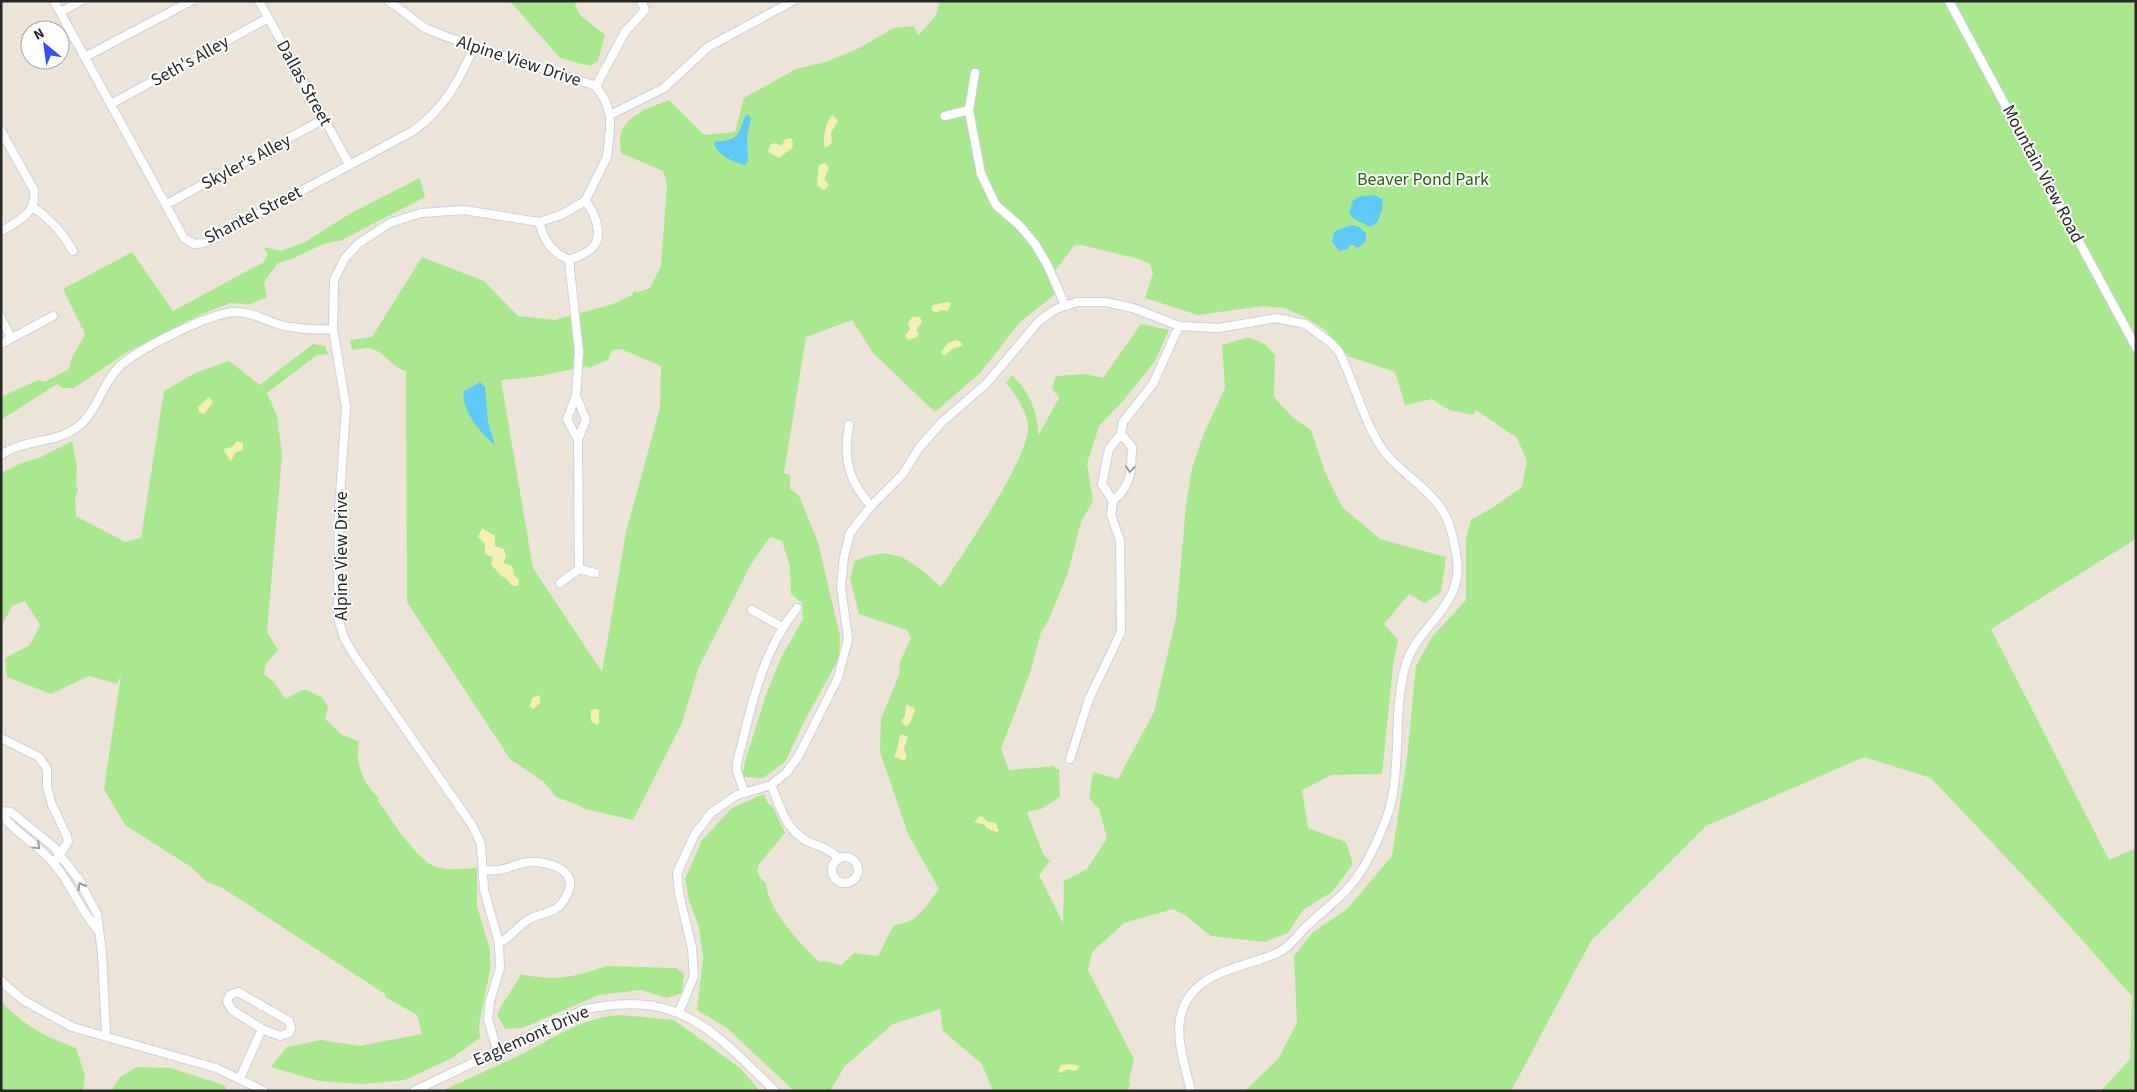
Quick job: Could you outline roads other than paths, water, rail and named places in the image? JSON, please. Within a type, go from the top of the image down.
[{"type":"street","name":"Shantel Street","points":[[54,1],[184,238],[194,244],[204,243],[413,131],[429,120],[456,87],[474,47]]},
{"type":"street","points":[[60,12],[81,1]]},
{"type":"street","points":[[85,57],[191,1]]},
{"type":"street","name":"Dallas Street","points":[[259,1],[350,164]]},
{"type":"street","name":"Alpine View Drive","points":[[389,1],[425,28],[474,47],[596,86],[605,100],[610,115],[607,157],[585,201],[561,215],[539,222],[464,210],[421,213],[390,223],[359,243],[345,258],[334,280],[334,329],[346,407],[338,510],[338,618],[344,638],[354,655],[472,825],[481,844],[484,890],[499,943],[500,968],[488,1009],[488,1018],[497,1050]]},
{"type":"street","points":[[596,86],[625,32],[644,10],[641,1]]},
{"type":"street","points":[[610,115],[664,88],[708,48],[793,1]]},
{"type":"street","name":"Mountain View Road","points":[[1949,1],[2136,347]]},
{"type":"street","name":"Seth's Alley","points":[[111,104],[268,18]]},
{"type":"street","points":[[975,73],[969,110],[981,174],[996,204],[1020,226],[1048,266],[1066,305]]},
{"type":"street","points":[[945,116],[969,110]]},
{"type":"street","name":"Skyler's Alley","points":[[167,204],[324,120]]},
{"type":"street","points":[[1,131],[34,190],[33,207],[27,215],[1,231]]},
{"type":"street","points":[[569,260],[593,248],[598,235],[597,222],[591,207],[585,201]]},
{"type":"street","points":[[33,207],[52,221],[73,251]]},
{"type":"street","points":[[539,222],[544,238],[551,250],[569,260]]},
{"type":"street","points":[[569,260],[579,352],[576,396],[567,419],[578,440]]},
{"type":"street","points":[[679,1012],[694,976],[692,948],[679,893],[677,873],[695,834],[711,813],[744,791],[771,785],[786,773],[798,757],[838,678],[848,639],[841,587],[844,557],[850,533],[871,506],[902,474],[919,448],[941,423],[987,383],[1038,321],[1066,305],[1077,302],[1105,302],[1133,308],[1179,326],[1219,328],[1276,318],[1305,324],[1331,343],[1348,369],[1373,434],[1384,450],[1441,508],[1450,525],[1457,557],[1456,580],[1451,596],[1410,654],[1406,665],[1400,696],[1392,801],[1367,861],[1351,887],[1280,952],[1215,976],[1192,994],[1184,1006],[1178,1022],[1182,1054],[1191,1091]]},
{"type":"street","points":[[1,455],[18,447],[60,436],[76,428],[88,417],[102,391],[119,367],[160,342],[206,319],[238,312],[284,326],[334,329]]},
{"type":"street","points":[[1,344],[53,316]]},
{"type":"street","points":[[1,318],[11,338]]},
{"type":"street","points":[[1113,501],[1102,484],[1109,449],[1121,434],[1123,422],[1153,384],[1179,326]]},
{"type":"street","points":[[576,396],[586,419],[578,440],[579,569]]},
{"type":"street","points":[[849,425],[846,444],[849,472],[857,489],[871,506]]},
{"type":"street","points":[[1070,759],[1089,699],[1121,632],[1120,540],[1111,515],[1113,501],[1124,491],[1131,474],[1132,447],[1121,434]]},
{"type":"street","points":[[579,569],[594,573]]},
{"type":"street","points":[[560,583],[579,569]]},
{"type":"street","points":[[744,791],[737,771],[737,763],[758,684],[782,627],[797,608]]},
{"type":"street","points":[[752,610],[782,627]]},
{"type":"street","points":[[1,738],[39,757],[47,769],[47,787],[52,805],[68,842],[61,856],[54,863]]},
{"type":"street","points":[[771,785],[792,831],[810,843],[833,852],[838,858]]},
{"type":"street","points":[[1,812],[11,812],[35,830],[61,856],[79,880],[97,914],[102,953],[106,1035]]},
{"type":"street","points":[[1,812],[54,863],[68,881],[88,920],[98,930]]},
{"type":"street","points":[[484,870],[499,870],[536,861],[564,870],[569,877],[570,888],[565,899],[556,908],[532,917],[524,922],[510,937],[499,943]]},
{"type":"street","points":[[1,981],[23,1000],[72,1027],[180,1056],[240,1078],[264,1091]]},
{"type":"street","points":[[238,992],[289,1021],[291,1028],[289,1033],[280,1036],[262,1029],[232,1010],[227,1001],[230,994],[238,992]]},
{"type":"street","name":"Eaglemont Drive","points":[[414,1091],[582,1010],[605,1005],[650,1005],[679,1012],[708,1028],[775,1091]]},
{"type":"street","points":[[240,1078],[262,1029]]},
{"type":"water","points":[[746,114],[751,117],[747,137],[748,161],[745,165],[727,158],[719,152],[714,144],[716,141],[734,138],[742,126]]},
{"type":"water","points":[[1373,195],[1383,199],[1382,210],[1377,223],[1370,227],[1354,219],[1349,213],[1353,200],[1361,196]]},
{"type":"water","points":[[1351,225],[1359,227],[1366,233],[1366,241],[1358,248],[1350,244],[1348,249],[1339,251],[1332,242],[1334,232]]},
{"type":"water","points":[[480,382],[485,387],[488,422],[495,445],[478,428],[465,405],[464,391]]},
{"type":"park label","name":"Beaver Pond Park","points":[[1423,179]]}]
